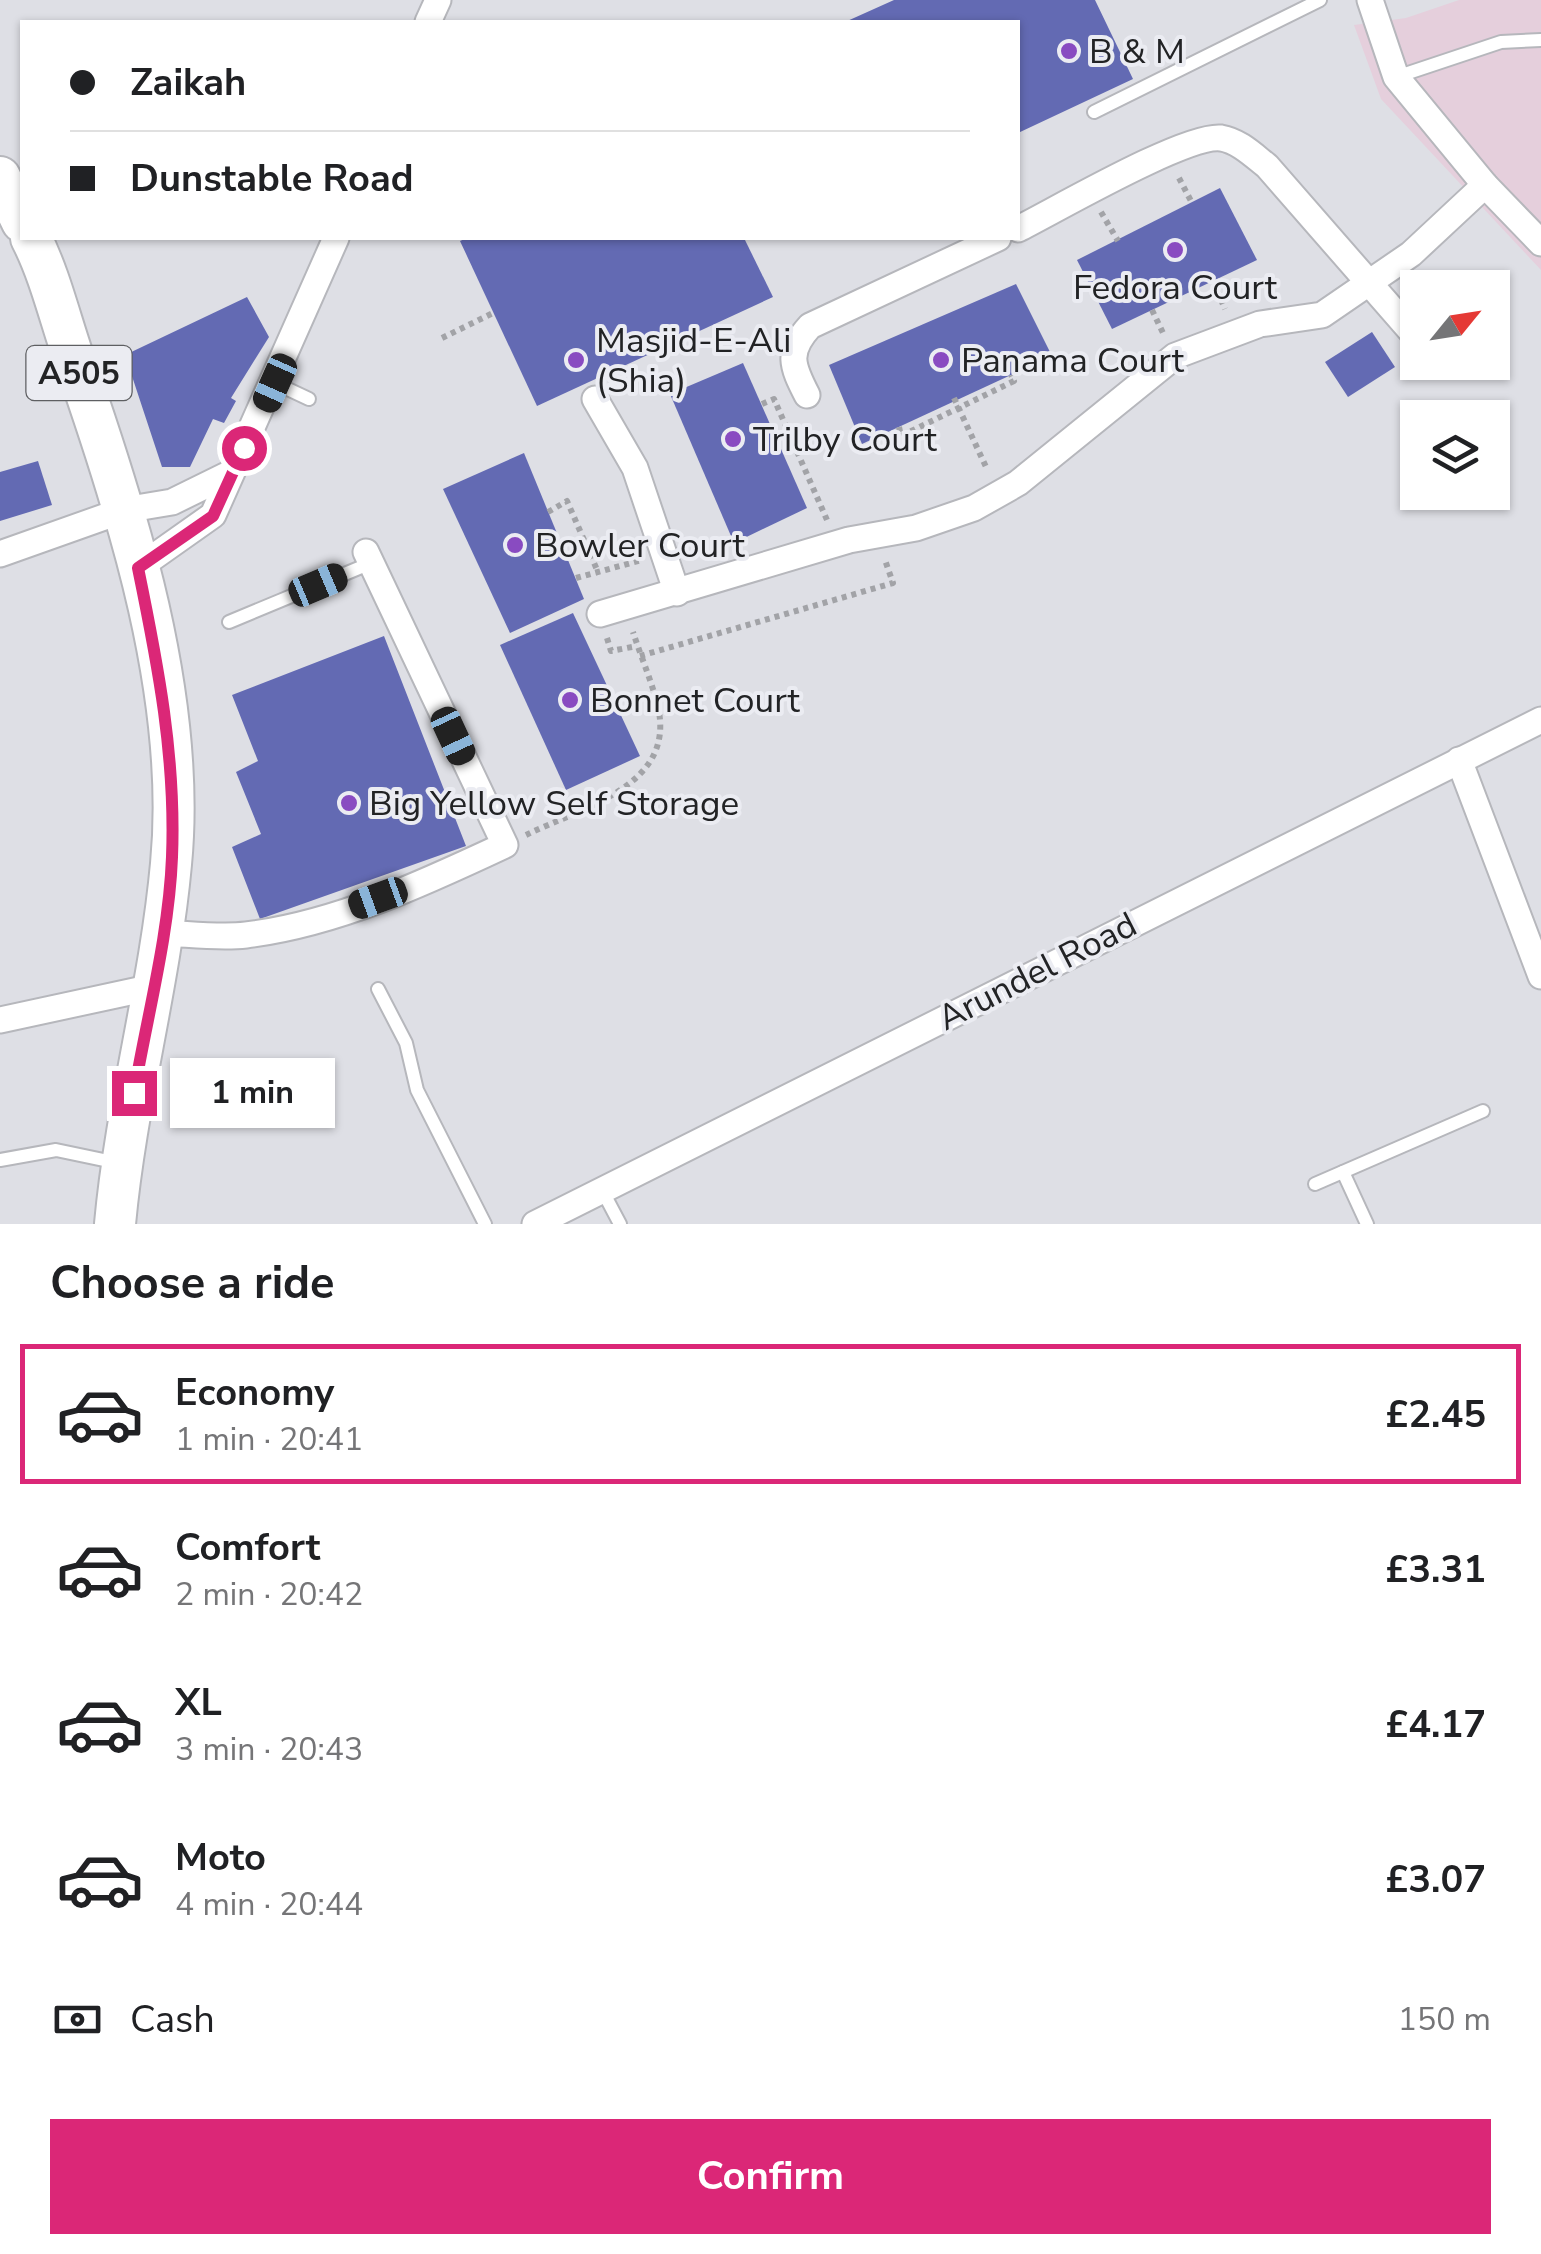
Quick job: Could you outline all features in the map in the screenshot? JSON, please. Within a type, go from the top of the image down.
[{"type":"main road","points":[[0,178],[20,218]]},
{"type":"main road","name":"A505","points":[[31,240],[124,510],[164,698],[172,774],[172,861],[120,1164],[116,1224]]},
{"type":"street","points":[[1370,0],[1396,77],[1485,186],[1541,243]]},
{"type":"street","points":[[1020,227],[1168,154],[1219,138],[1243,146],[1266,166],[1400,320]]},
{"type":"street","points":[[600,614],[844,542],[916,528],[998,494],[1175,356],[1260,324],[1322,315],[1411,254],[1485,186]]},
{"type":"street","points":[[138,568],[213,516],[335,240]]},
{"type":"street","points":[[807,395],[791,364],[794,343],[810,326],[994,240]]},
{"type":"street","points":[[595,399],[635,468],[677,593]]},
{"type":"street","points":[[0,554],[124,510],[172,502],[232,474]]},
{"type":"street","points":[[162,933],[244,936],[316,920],[441,875],[506,845],[369,558]]},
{"type":"street","name":"Arundel Road","points":[[535,1224],[1541,720]]},
{"type":"street","points":[[1459,760],[1541,976]]},
{"type":"street","points":[[0,1020],[153,986]]},
{"type":"lane","points":[[1094,112],[1320,0]]},
{"type":"lane","points":[[1396,77],[1501,42],[1541,40]]},
{"type":"lane","points":[[275,383],[308,400]]},
{"type":"lane","points":[[229,622],[369,558]]},
{"type":"lane","points":[[378,989],[406,1044],[417,1090],[485,1224]]},
{"type":"lane","points":[[1315,1184],[1484,1112]]},
{"type":"lane","points":[[0,1160],[56,1150],[120,1164]]},
{"type":"lane","points":[[1344,1172],[1367,1224]]},
{"type":"lane","points":[[602,1190],[620,1224]]},
{"type":"path","points":[[442,338],[493,313]]},
{"type":"path","points":[[898,427],[902,436],[1014,381],[1011,375]]},
{"type":"path","points":[[954,398],[998,494]]},
{"type":"path","points":[[762,404],[774,399],[804,468],[844,542]]},
{"type":"path","points":[[792,474],[804,468]]},
{"type":"path","points":[[548,512],[567,501],[598,572]]},
{"type":"path","points":[[640,656],[892,583],[877,534]]},
{"type":"path","points":[[576,578],[650,558],[647,546]]},
{"type":"path","points":[[506,845],[634,782],[655,760],[661,734],[658,707],[626,607]]},
{"type":"shaded area","points":[[1459,0],[1541,0],[1541,270],[1381,99],[1354,25],[1406,18]]},
{"type":"building","name":"B & M","points":[[894,0],[1095,0],[1133,79],[1020,132],[1020,20],[849,20]]},
{"type":"building","name":"Fedora Court","points":[[1220,188],[1257,260],[1112,329],[1077,260]]},
{"type":"building","name":"Masjid-E-Ali (Shia)","points":[[745,240],[773,297],[537,406],[460,241]]},
{"type":"building","name":"Panama Court","points":[[1016,284],[1052,356],[862,444],[829,365]]},
{"type":"building","points":[[247,297],[269,337],[231,398],[236,401],[224,423],[213,419],[190,467],[162,467],[125,355]]},
{"type":"building","points":[[1372,332],[1395,367],[1348,397],[1325,362]]},
{"type":"building","name":"Trilby Court","points":[[743,363],[807,508],[734,543],[670,394]]},
{"type":"building","name":"Bowler Court","points":[[524,453],[584,599],[510,633],[443,489]]},
{"type":"building","points":[[38,461],[52,505],[0,521],[0,472]]},
{"type":"building","name":"Bonnet Court","points":[[573,613],[640,756],[566,790],[500,645]]},
{"type":"building","name":"Big Yellow Self Storage","points":[[384,636],[466,846],[260,919],[232,847],[261,834],[236,772],[258,761],[232,695]]},
{"type":"place","name":"B & M","points":[[1069,51]]},
{"type":"place","name":"Fedora Court","points":[[1175,250]]},
{"type":"place","name":"Masjid-E-Ali (Shia)","points":[[576,360]]},
{"type":"place","name":"Panama Court","points":[[941,360]]},
{"type":"place","name":"Trilby Court","points":[[733,439]]},
{"type":"place","name":"Bowler Court","points":[[515,545]]},
{"type":"place","name":"Bonnet Court","points":[[570,700]]},
{"type":"place","name":"Big Yellow Self Storage","points":[[349,803]]},
{"type":"route","points":[[134,1093],[172,861],[172,774],[164,698],[138,568],[213,516],[244,448]]}]
